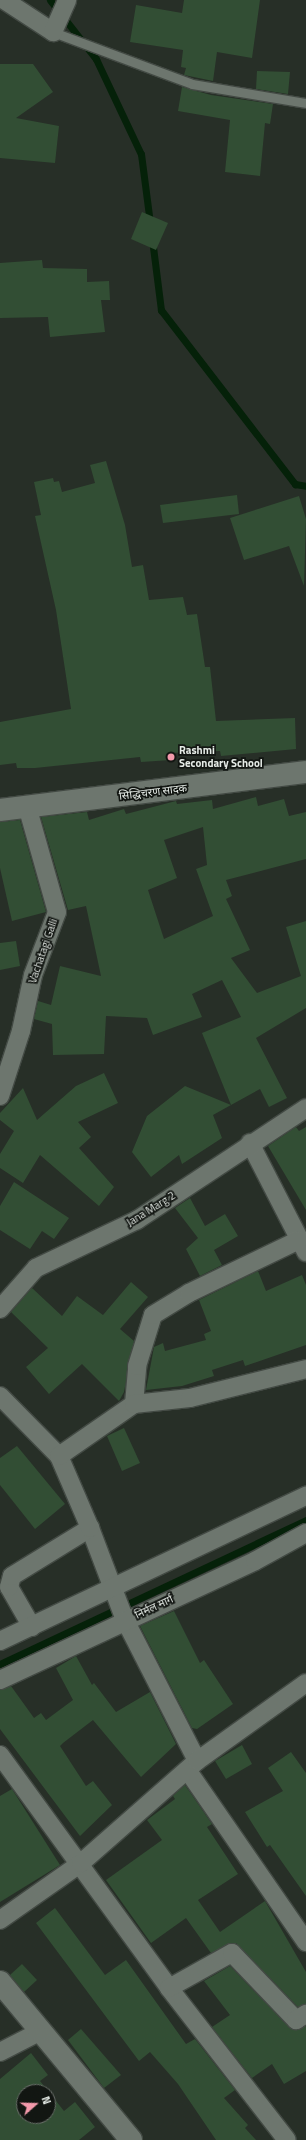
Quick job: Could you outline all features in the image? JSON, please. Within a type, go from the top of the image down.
[{"type":"main road","name":"सिद्धिचरण सादक","points":[[0,810],[306,772]]},
{"type":"main road","points":[[0,1982],[131,2140]]},
{"type":"street","points":[[4,0],[53,32],[67,0]]},
{"type":"street","name":"Vachatagi Galli","points":[[0,1096],[22,1030],[33,975],[56,912],[27,806]]},
{"type":"street","name":"Jana Marg 2","points":[[0,1310],[36,1268],[137,1220],[250,1143],[306,1108]]},
{"type":"street","points":[[134,1404],[137,1366],[153,1315],[189,1293],[303,1246],[250,1143]]},
{"type":"street","points":[[59,1456],[134,1404],[190,1398],[306,1369]]},
{"type":"street","points":[[0,1396],[59,1456],[90,1528],[125,1619],[192,1766],[306,1942]]},
{"type":"street","points":[[0,1641],[306,1496]]},
{"type":"street","points":[[32,1627],[9,1587],[12,1576],[90,1528]]},
{"type":"street","name":"निर्मल मार्ग","points":[[0,1680],[125,1619],[255,1561],[306,1533]]},
{"type":"street","points":[[0,1920],[81,1864],[192,1766],[306,1683]]},
{"type":"street","points":[[0,1755],[170,1988],[288,2140]]},
{"type":"street","points":[[170,1988],[232,1952],[296,2020],[306,2014]]},
{"type":"street","points":[[0,2052],[41,2031]]},
{"type":"lane","points":[[53,32],[192,84],[306,103]]},
{"type":"building","points":[[184,0],[260,0],[252,58],[217,52],[213,81],[184,75],[186,68],[181,67],[183,50],[130,42],[136,5],[182,13]]},
{"type":"building","points":[[0,64],[33,64],[53,92],[16,118],[59,126],[55,163],[0,158]]},
{"type":"building","points":[[257,71],[290,72],[288,94],[256,89]]},
{"type":"building","points":[[182,87],[211,95],[273,104],[270,124],[265,123],[260,176],[225,172],[230,120],[178,111]]},
{"type":"building","points":[[142,212],[168,223],[156,250],[131,239]]},
{"type":"building","points":[[42,260],[43,268],[87,269],[87,282],[109,281],[110,300],[101,300],[105,332],[50,337],[48,317],[0,318],[0,263]]},
{"type":"building","points":[[106,461],[125,525],[132,567],[143,565],[149,600],[183,597],[187,615],[197,614],[205,667],[210,667],[216,721],[295,718],[296,749],[221,756],[220,751],[171,753],[171,760],[141,762],[140,757],[35,768],[17,768],[16,763],[0,765],[0,722],[71,709],[56,610],[35,516],[41,515],[34,482],[53,478],[54,482],[59,481],[62,492],[95,483],[90,465]]},
{"type":"building","points":[[237,495],[239,514],[163,523],[160,505]]},
{"type":"building","points":[[299,496],[306,519],[304,586],[289,546],[244,560],[230,518]]},
{"type":"building","points":[[256,797],[258,806],[284,799],[289,816],[306,812],[306,859],[226,880],[232,896],[226,899],[250,950],[231,958],[257,993],[301,976],[286,927],[306,921],[306,1008],[256,1038],[287,1098],[269,1107],[260,1089],[231,1105],[202,1033],[241,1017],[222,980],[192,994],[202,1017],[153,1035],[147,1018],[106,1016],[104,1054],[53,1055],[52,1024],[34,1019],[38,1001],[51,1005],[60,966],[101,976],[86,906],[68,910],[41,817],[87,812],[89,820],[124,809],[126,814],[176,801],[177,804],[212,800],[213,809]],"holes":[[[203,827],[207,865],[196,869],[213,916],[164,939],[148,890],[177,878],[164,840]]]},
{"type":"building","points":[[20,820],[46,912],[12,921],[0,868],[0,822]]},
{"type":"building","points":[[16,941],[20,966],[0,970],[0,943]]},
{"type":"building","points":[[104,1073],[118,1103],[78,1122],[91,1137],[79,1148],[114,1187],[99,1206],[40,1155],[23,1183],[0,1168],[0,1154],[14,1131],[0,1120],[0,1113],[23,1088],[37,1120],[76,1086]]},
{"type":"building","points":[[185,1086],[231,1105],[213,1115],[222,1138],[182,1164],[179,1155],[151,1177],[132,1152],[147,1116]]},
{"type":"building","points":[[296,1127],[299,1131],[306,1127],[306,1210],[268,1146]]},
{"type":"building","points":[[14,1182],[69,1218],[54,1239],[42,1231],[30,1249],[0,1230],[0,1206]]},
{"type":"building","points":[[190,1198],[205,1226],[225,1214],[238,1236],[214,1250],[222,1265],[200,1276],[186,1249],[198,1238],[175,1208]]},
{"type":"building","points":[[258,1271],[266,1291],[302,1275],[306,1285],[306,1345],[245,1366],[243,1360],[212,1370],[214,1376],[182,1386],[146,1390],[154,1347],[163,1343],[165,1351],[206,1340],[204,1334],[211,1331],[199,1300]]},
{"type":"building","points":[[131,1282],[148,1297],[120,1329],[134,1341],[124,1392],[119,1401],[82,1364],[49,1394],[26,1367],[48,1348],[11,1312],[32,1288],[62,1316],[77,1296],[103,1315]]},
{"type":"building","points":[[124,1428],[140,1463],[122,1471],[107,1436]]},
{"type":"building","points":[[17,1446],[65,1504],[35,1529],[0,1485],[0,1458]]},
{"type":"building","points":[[174,1611],[200,1663],[204,1660],[233,1704],[197,1729],[192,1728],[140,1626]]},
{"type":"building","points":[[76,1656],[92,1685],[94,1683],[116,1712],[150,1692],[176,1744],[141,1777],[93,1720],[63,1743],[60,1746],[86,1786],[93,1781],[112,1805],[80,1836],[0,1729],[0,1690],[11,1686],[34,1718],[41,1713],[46,1720],[73,1700],[56,1668]]},
{"type":"building","points":[[242,1745],[252,1764],[226,1779],[215,1761]]},
{"type":"building","points":[[291,1752],[306,1773],[306,1896],[270,1845],[267,1847],[245,1812],[283,1791],[268,1768]]},
{"type":"building","points":[[185,1785],[212,1824],[207,1827],[238,1874],[198,1900],[220,1932],[265,1901],[306,1972],[306,2004],[298,2007],[236,1943],[211,1953],[186,1918],[151,1943],[106,1880],[162,1840],[147,1820],[175,1799],[173,1796]]},
{"type":"building","points":[[12,1789],[60,1865],[0,1902],[0,1796]]},
{"type":"building","points":[[55,1908],[105,1975],[126,1960],[186,2044],[195,2039],[235,2090],[224,2098],[248,2125],[245,2128],[256,2140],[216,2140],[178,2084],[150,2052],[139,2061],[36,1923]]},
{"type":"building","points":[[22,1964],[37,1980],[24,1992],[10,1975]]},
{"type":"building","points":[[230,1966],[289,2027],[297,2030],[306,2026],[306,2071],[284,2084],[272,2064],[252,2078],[212,2027],[230,2015],[204,1981]]},
{"type":"building","points":[[81,2029],[121,2075],[104,2088],[68,2040]]},
{"type":"building","points":[[31,2053],[48,2075],[40,2081],[42,2084],[16,2084],[16,2124],[56,2124],[56,2101],[64,2111],[75,2102],[95,2127],[79,2140],[0,2140],[0,2079]]},
{"type":"waterway","points":[[50,0],[96,59],[141,154],[150,223]]},
{"type":"waterway","points":[[152,239],[161,310],[295,484],[306,486]]},
{"type":"waterway","points":[[0,1664],[306,1520]]},
{"type":"place","name":"Rashmi Secondary School","points":[[171,757]]}]
